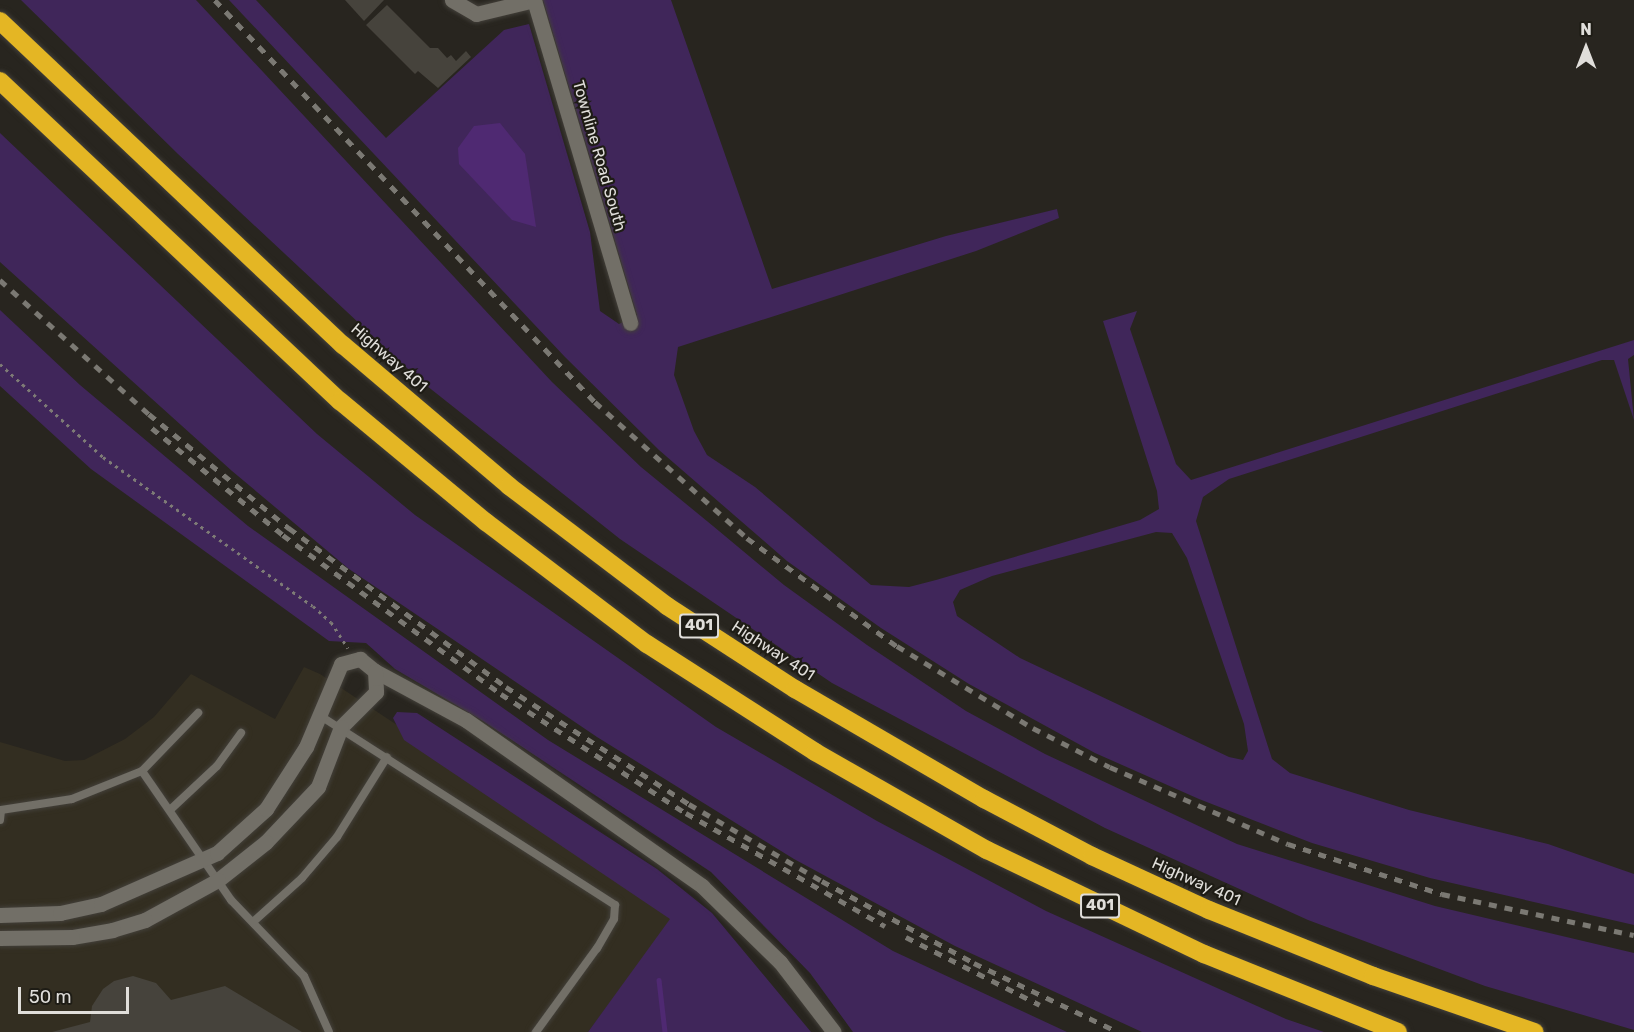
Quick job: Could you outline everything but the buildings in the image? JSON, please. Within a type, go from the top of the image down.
[{"type":"highway","name":"Highway 401","points":[[0,21],[343,345],[518,493],[677,612],[815,700],[984,799],[1092,856],[1209,910],[1373,976],[1535,1032]]},
{"type":"highway","name":"401","points":[[0,81],[340,401],[486,522],[657,651],[814,752],[987,850],[1204,954],[1398,1032]]},
{"type":"street","points":[[452,0],[476,14],[534,0]]},
{"type":"street","name":"Townline Road South","points":[[534,0],[630,323]]},
{"type":"street","points":[[0,915],[60,912],[101,904],[217,853],[266,809],[306,747],[341,664],[360,658],[375,671],[466,720],[702,886],[780,962],[834,1032]]},
{"type":"street","points":[[0,938],[72,938],[113,930],[145,920],[218,880],[266,842],[318,787],[341,727],[376,692],[375,671]]},
{"type":"lane","points":[[0,820],[0,809],[72,800],[142,771],[198,713]]},
{"type":"lane","points":[[319,715],[615,905],[614,919],[597,948],[536,1032]]},
{"type":"lane","points":[[170,810],[216,766],[241,733]]},
{"type":"lane","points":[[253,922],[302,878],[337,837],[387,757]]},
{"type":"lane","points":[[142,771],[218,880],[253,922],[304,976],[329,1032]]},
{"type":"path","points":[[0,364],[103,457],[313,606],[331,622],[354,660]]},
{"type":"shaded area","points":[[21,0],[196,0],[552,382],[641,467],[784,585],[867,645],[966,711],[1045,754],[1237,844],[1435,906],[1634,953],[1634,1030],[1485,986],[1308,920],[1105,828],[832,683],[620,539],[422,382],[178,154]]},
{"type":"shaded area","points":[[229,0],[256,0],[386,138],[504,30],[529,24],[590,232],[600,311],[619,324],[637,315],[543,0],[671,0],[772,289],[946,236],[1057,209],[1059,218],[976,251],[678,347],[674,375],[694,431],[707,455],[755,487],[871,585],[909,587],[936,580],[1140,520],[1159,509],[1157,491],[1103,321],[1137,311],[1130,329],[1176,464],[1191,480],[1634,340],[1634,355],[1628,359],[1634,420],[1614,360],[1602,360],[1229,479],[1203,497],[1196,521],[1272,759],[1290,773],[1409,810],[1548,844],[1634,874],[1634,925],[1430,878],[1312,843],[1199,799],[1095,753],[969,684],[881,628],[787,561],[659,450],[565,357]],"holes":[[[1156,532],[1172,533],[1187,558],[1244,724],[1248,751],[1243,760],[1229,757],[1020,658],[957,616],[953,602],[960,590],[992,576]]]},
{"type":"shaded area","points":[[500,123],[525,154],[536,227],[512,220],[459,164],[458,148],[474,126]]},
{"type":"shaded area","points":[[0,133],[317,434],[415,515],[716,727],[877,821],[1046,911],[1286,1019],[1324,1032],[1142,1032],[955,946],[794,859],[597,737],[349,569],[232,471],[0,262]]},
{"type":"shaded area","points":[[0,310],[80,385],[248,526],[548,740],[893,951],[1067,1032],[853,1032],[810,973],[711,872],[483,721],[395,669],[366,643],[329,641],[91,469],[0,386]]},
{"type":"shaded area","points":[[304,667],[320,674],[678,911],[588,1032],[0,1032],[0,742],[65,761],[84,760],[125,739],[154,717],[191,674],[275,719]]},
{"type":"shaded area","points":[[397,712],[417,713],[657,869],[712,913],[811,1032],[588,1032],[670,919],[404,740],[393,718]]},
{"type":"waterway","points":[[659,980],[665,1032]]},
{"type":"railway","points":[[215,0],[595,402],[747,538],[897,646],[1033,728],[1110,767],[1288,844],[1442,894],[1634,935]]},
{"type":"railway","points":[[0,280],[149,414],[289,528],[506,687],[689,804],[822,881],[974,963],[1118,1032]]},
{"type":"railway","points":[[152,428],[283,535],[501,694],[686,813],[885,926]]},
{"type":"railway","points":[[906,937],[1040,1005]]}]
